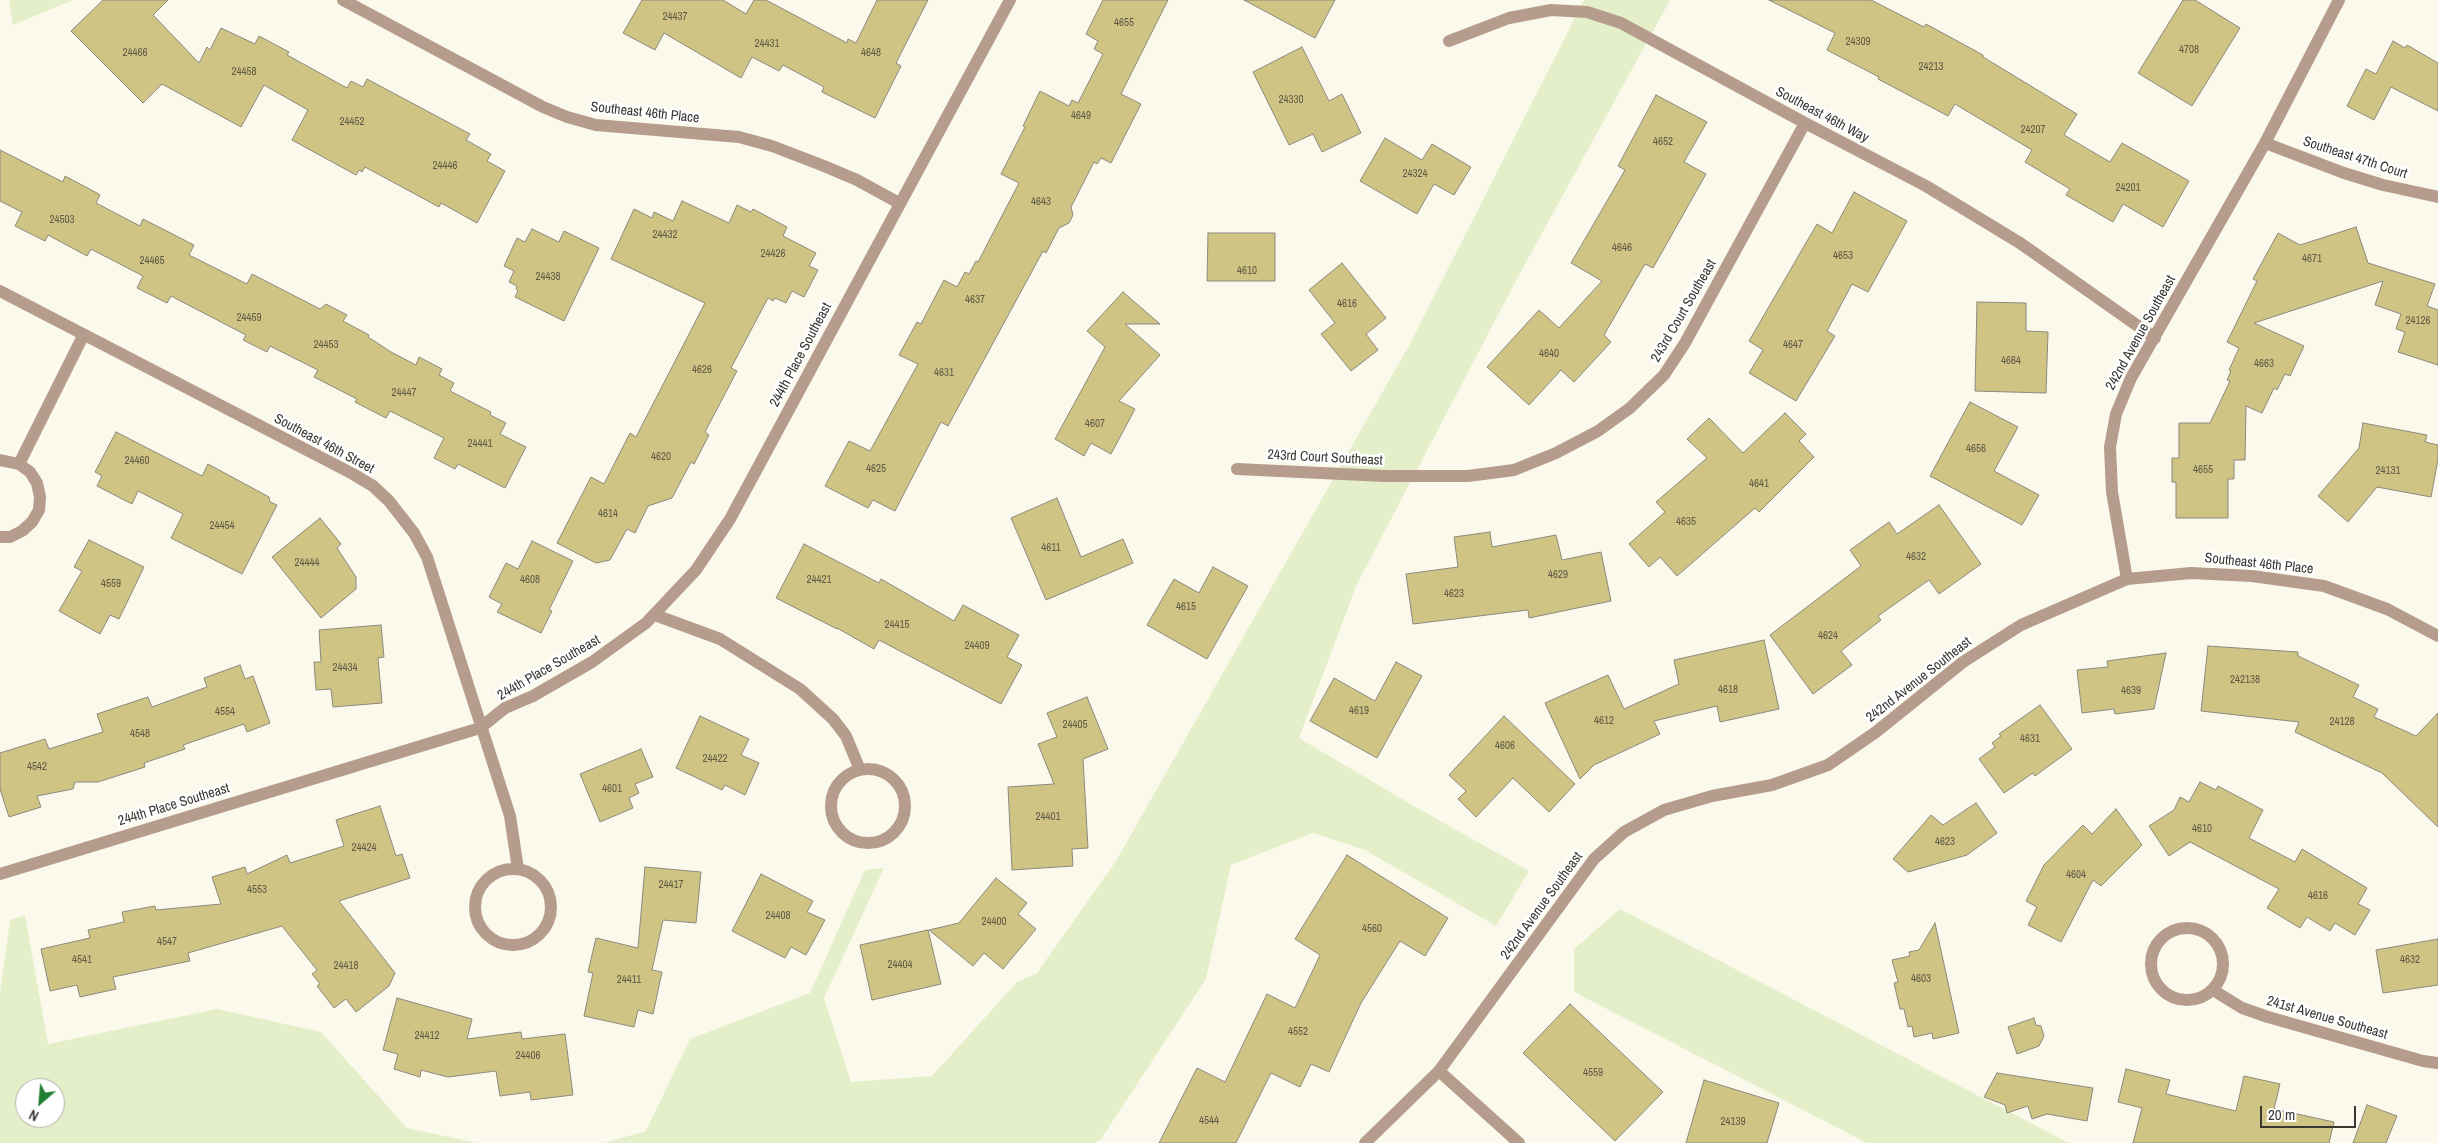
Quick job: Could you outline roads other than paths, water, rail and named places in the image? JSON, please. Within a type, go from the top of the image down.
[{"type":"street","name":"Southeast 46th Place","points":[[342,0],[543,107],[566,117],[596,126],[739,137],[772,146],[824,166],[856,180],[899,203]]},
{"type":"street","name":"244th Place Southeast","points":[[0,874],[480,728],[505,708],[533,696],[592,662],[624,641],[655,615],[696,570],[730,519],[1010,0]]},
{"type":"street","name":"242nd Avenue Southeast","points":[[1365,1143],[1439,1071],[1594,859],[1624,832],[1664,810],[1712,796],[1772,785],[1828,765],[1876,732],[1963,662],[2012,630],[2127,579],[2112,492],[2110,447],[2116,414],[2131,378],[2265,144],[2339,0]]},
{"type":"street","name":"Southeast 46th Way","points":[[1450,41],[1508,18],[1551,10],[1587,12],[1621,23],[1926,186],[2020,243],[2154,338]]},
{"type":"street","name":"243rd Court Southeast","points":[[1237,469],[1384,476],[1468,476],[1514,470],[1598,431],[1630,408],[1664,375],[1685,343],[1805,123]]},
{"type":"street","name":"Southeast 47th Court","points":[[2265,144],[2352,176],[2438,197]]},
{"type":"street","name":"Southeast 46th Street","points":[[0,291],[83,336],[353,474],[373,486],[389,501],[414,533],[426,557],[510,816],[518,869]]},
{"type":"street","points":[[19,464],[83,336]]},
{"type":"street","points":[[0,460],[19,464],[30,472],[37,483],[40,497],[38,510],[32,522],[22,531],[10,537],[0,537]]},
{"type":"street","name":"Southeast 46th Place","points":[[2127,579],[2191,573],[2252,576],[2324,586],[2387,609],[2438,636]]},
{"type":"street","points":[[655,615],[720,639],[800,689],[833,719],[846,736],[860,770]]},
{"type":"street","points":[[873,769],[885,773],[895,781],[904,798],[904,817],[897,828],[888,837],[876,842],[863,843],[851,839],[840,831],[834,820],[831,807],[833,795],[839,783],[848,775],[860,770],[873,769]]},
{"type":"street","points":[[518,869],[531,873],[542,882],[549,893],[552,906],[550,920],[544,931],[533,940],[521,946],[507,946],[494,942],[484,933],[476,922],[474,908],[476,895],[482,883],[492,874],[518,869]]},
{"type":"street","points":[[2184,928],[2197,929],[2208,934],[2218,943],[2223,955],[2223,968],[2220,980],[2213,990],[2202,997],[2190,1000],[2177,999],[2166,994],[2154,979],[2151,960],[2154,948],[2162,938],[2172,931],[2184,928]]},
{"type":"street","name":"241st Avenue Southeast","points":[[2213,990],[2242,1008],[2268,1017],[2423,1061],[2438,1063]]},
{"type":"street","points":[[1439,1071],[1519,1143]]}]
